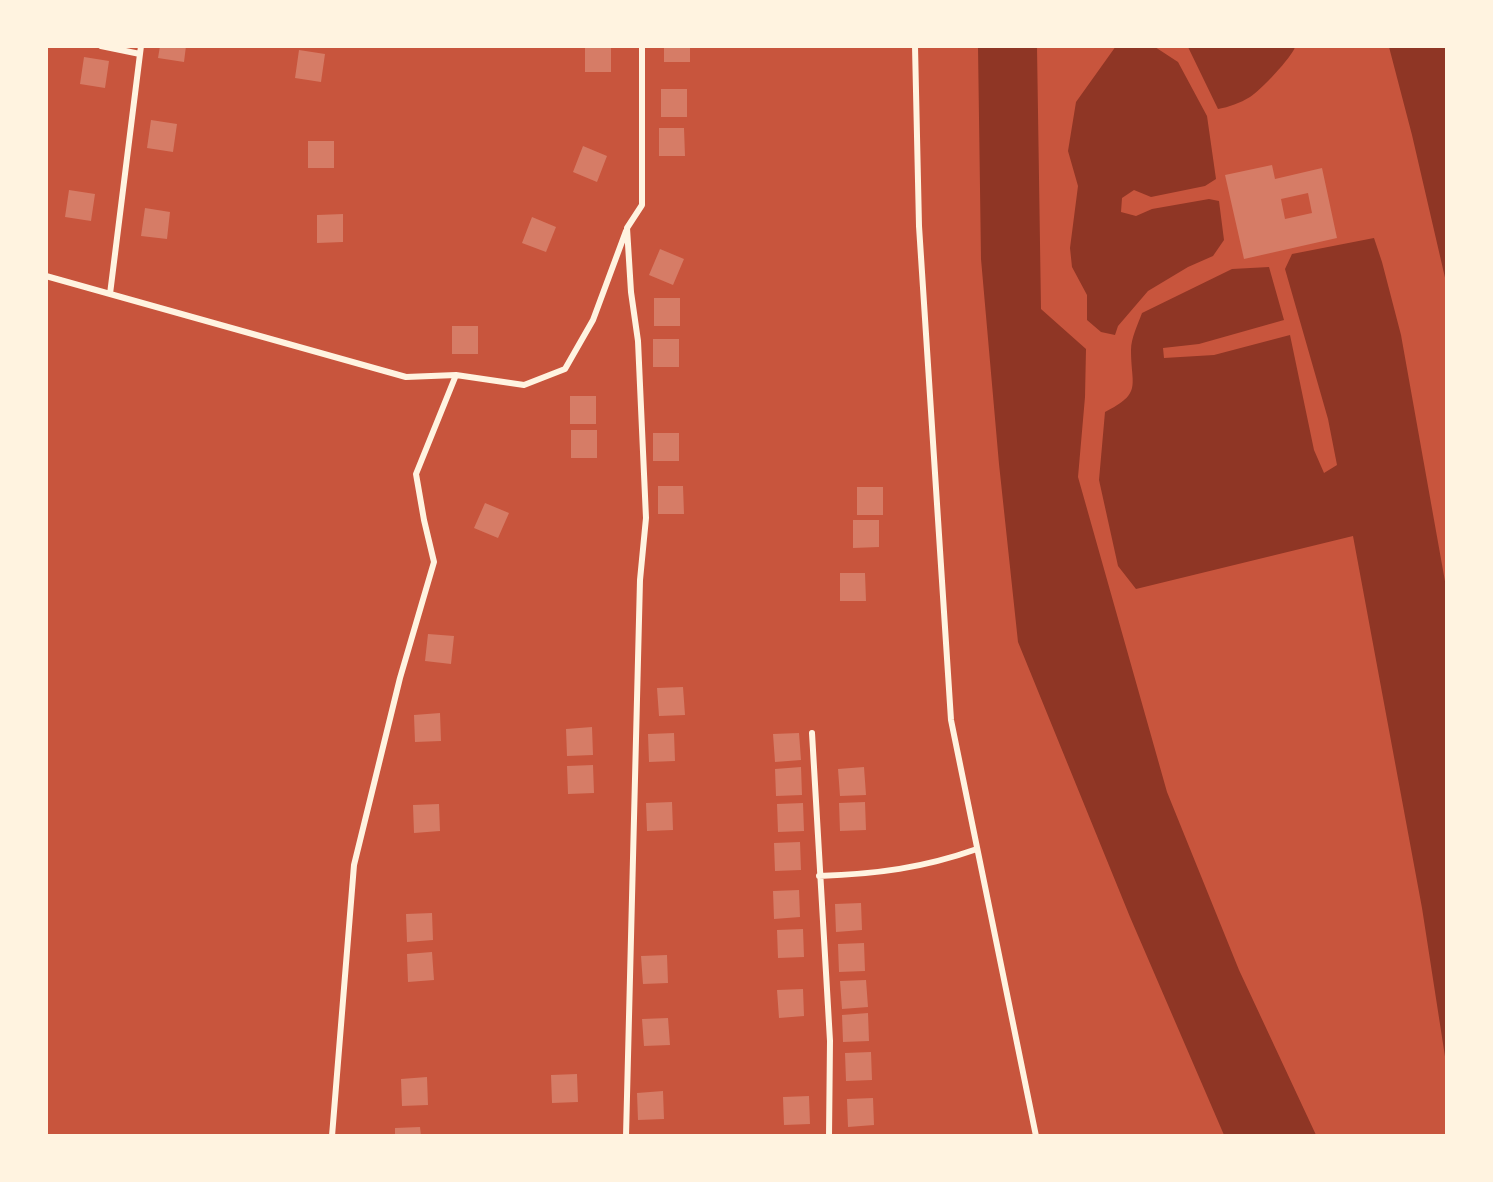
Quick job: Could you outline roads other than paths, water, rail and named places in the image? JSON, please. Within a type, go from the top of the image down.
[{"type":"street","points":[[101,46],[140,54]]},
{"type":"street","points":[[110,294],[141,46]]},
{"type":"street","points":[[46,276],[406,377],[456,375],[524,385],[565,369],[593,320],[627,228],[642,205],[642,46]]},
{"type":"street","points":[[915,46],[919,226],[951,720],[1036,1136]]},
{"type":"street","points":[[626,1136],[640,580],[646,518],[638,341],[631,292],[627,228]]},
{"type":"street","points":[[332,1136],[354,865],[400,678],[434,562],[416,474],[456,375]]},
{"type":"street","points":[[812,732],[830,1041],[829,1136]]},
{"type":"street","points":[[819,876],[873,874],[943,861],[977,849]]}]
